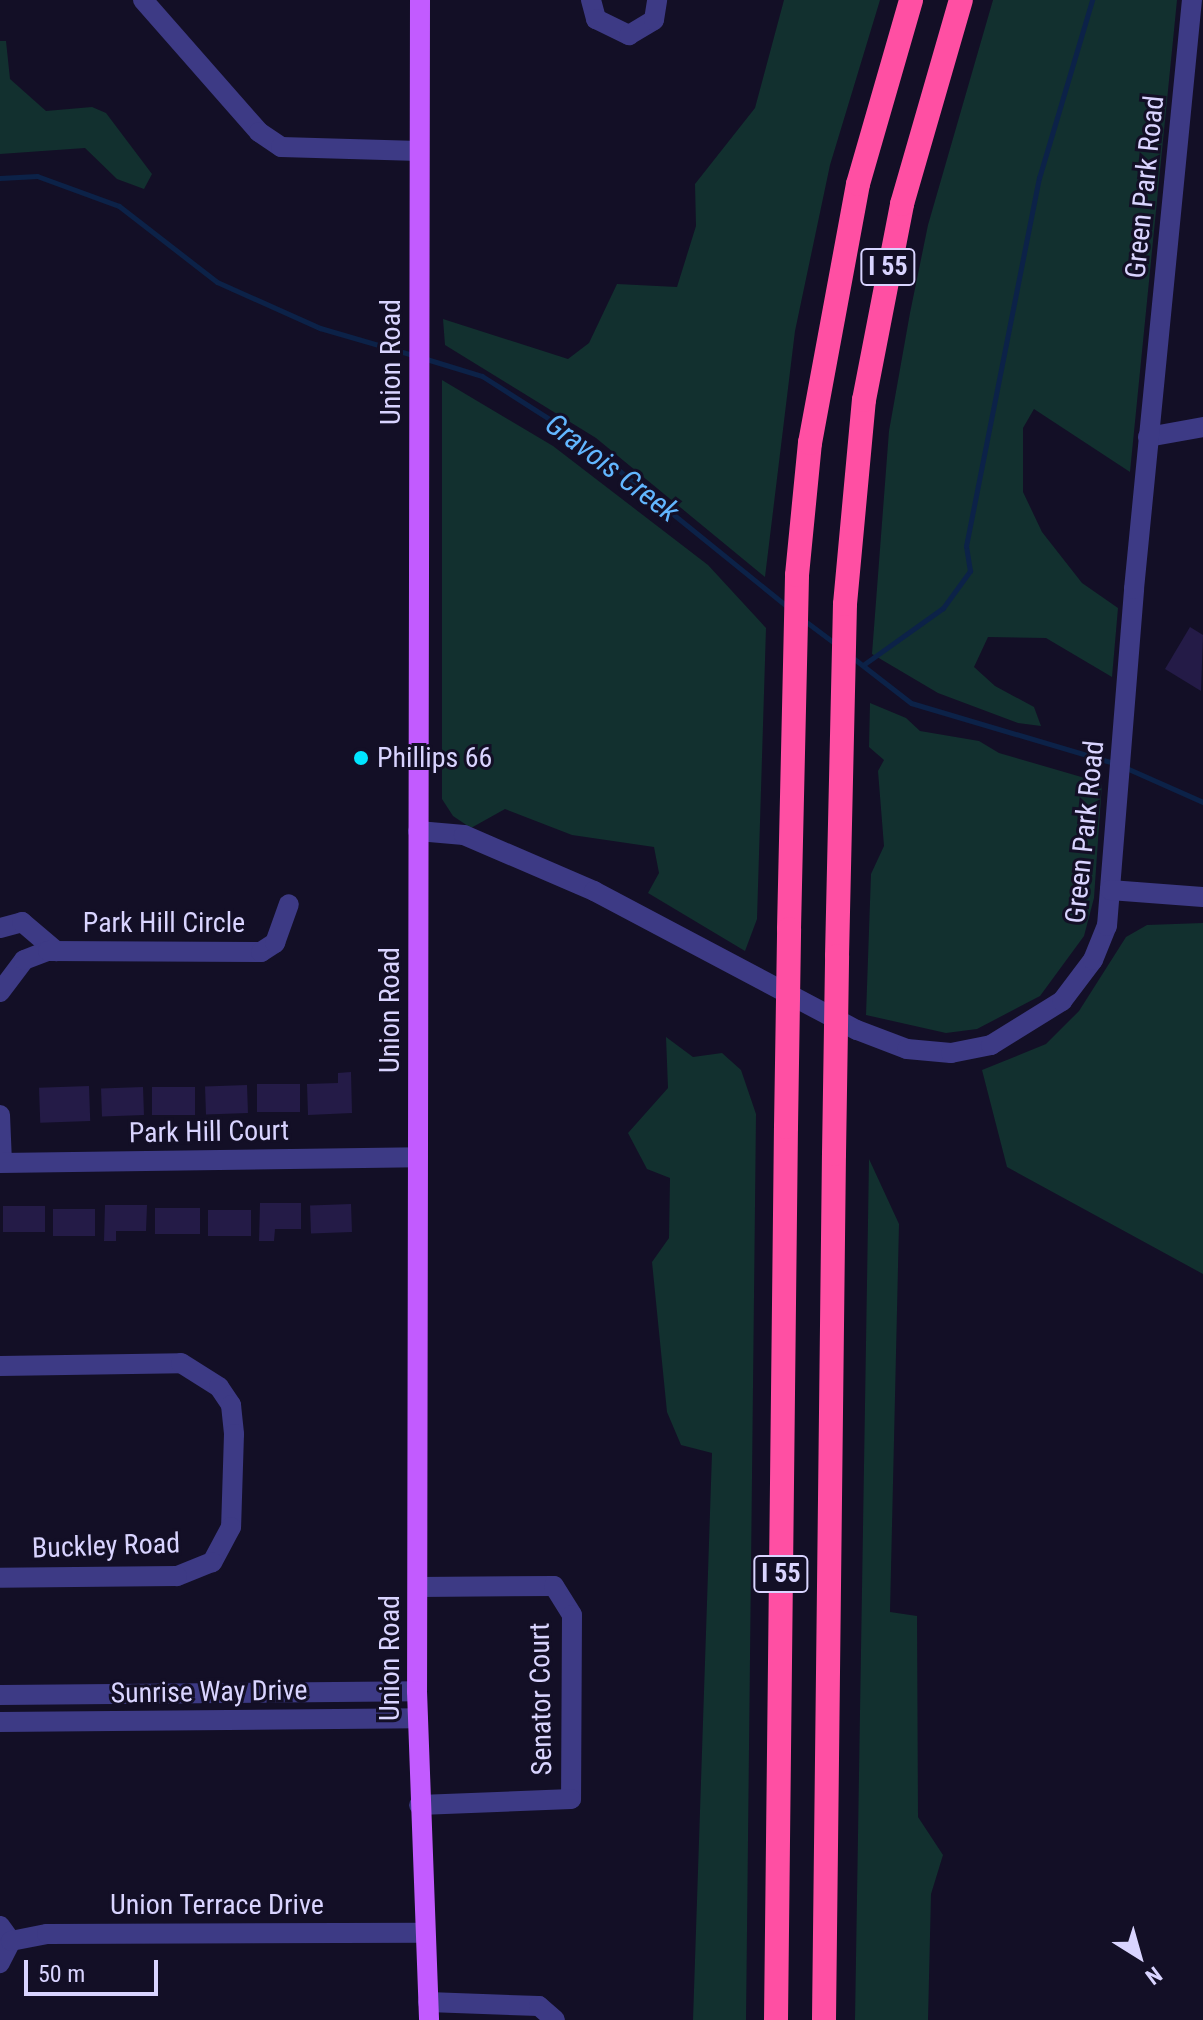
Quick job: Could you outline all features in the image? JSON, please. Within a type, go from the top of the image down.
[{"type":"highway","name":"I 55","points":[[776,2020],[792,722],[803,506],[836,281],[883,88],[911,0]]},
{"type":"highway","name":"I 55","points":[[824,2020],[840,761],[850,542],[881,302],[923,123],[961,0]]},
{"type":"main road","name":"Union Road","points":[[420,0],[417,1691],[429,2011]]},
{"type":"street","points":[[143,0],[259,132],[281,147],[419,151]]},
{"type":"street","points":[[591,0],[601,24],[629,35],[654,20],[657,0]]},
{"type":"street","name":"Green Park Road","points":[[418,831],[464,835],[594,891],[857,1030],[931,1053],[991,1045],[1062,1001],[1102,944],[1110,890],[1148,437],[1192,0]]},
{"type":"street","points":[[1148,437],[1203,427]]},
{"type":"street","points":[[1110,890],[1203,897]]},
{"type":"street","name":"Park Hill Circle","points":[[2,978],[24,960],[56,951],[261,952],[275,943],[289,904]]},
{"type":"street","name":"Park Hill Circle","points":[[0,928],[22,922],[56,951]]},
{"type":"street","points":[[0,1115],[1,1162]]},
{"type":"street","name":"Park Hill Court","points":[[1,1162],[418,1157]]},
{"type":"street","name":"Buckley Road","points":[[0,1366],[181,1363],[219,1387],[231,1405],[234,1434],[231,1527],[212,1562],[177,1576],[0,1578]]},
{"type":"street","name":"Senator Court","points":[[418,1587],[554,1586],[572,1615],[571,1799],[419,1805]]},
{"type":"street","name":"Sunrise Way Drive","points":[[0,1695],[417,1691]]},
{"type":"street","name":"Sunrise Way Drive","points":[[0,1722],[418,1718]]},
{"type":"street","name":"Union Terrace Drive","points":[[0,1963],[5,1933],[425,1933]]},
{"type":"street","points":[[429,2011],[539,2006],[555,2020]]},
{"type":"green space","points":[[784,0],[880,0],[830,165],[795,331],[765,577],[596,438],[445,345],[443,319],[568,359],[589,343],[617,284],[677,287],[696,226],[695,184],[755,108]]},
{"type":"green space","points":[[993,0],[1177,0],[1130,472],[1034,409],[1023,428],[1023,492],[1042,532],[1082,583],[1118,608],[1112,677],[1046,638],[988,637],[974,667],[995,686],[1034,707],[1041,726],[1018,723],[938,693],[872,654],[889,431],[910,313],[928,225]]},
{"type":"green space","points":[[0,41],[6,41],[10,79],[46,111],[92,107],[106,113],[152,174],[144,189],[117,179],[85,148],[0,154]]},
{"type":"green space","points":[[442,380],[553,446],[708,565],[766,628],[757,919],[745,951],[648,893],[659,873],[654,847],[572,835],[505,809],[471,828],[453,816],[442,799]]},
{"type":"green space","points":[[870,703],[906,718],[920,731],[979,741],[999,753],[1102,783],[1094,898],[1084,936],[1040,996],[977,1029],[946,1033],[866,1015],[871,874],[884,846],[878,771],[884,760],[869,747]]},
{"type":"green space","points":[[1203,923],[1203,1274],[1007,1167],[982,1070],[1046,1044],[1079,1011],[1126,937],[1147,925]]},
{"type":"green space","points":[[666,1037],[693,1057],[722,1053],[741,1070],[756,1114],[746,2020],[693,2020],[712,1453],[681,1445],[667,1412],[652,1262],[669,1238],[670,1178],[647,1169],[628,1133],[668,1088]]},
{"type":"green space","points":[[869,1159],[899,1224],[890,1612],[917,1616],[918,1817],[943,1855],[931,1894],[928,2020],[855,2020]]},
{"type":"building","points":[[1190,627],[1203,635],[1201,691],[1165,669]]},
{"type":"building","points":[[351,1072],[352,1113],[308,1115],[307,1084],[338,1083],[338,1073]]},
{"type":"building","points":[[257,1084],[300,1084],[300,1112],[257,1112]]},
{"type":"building","points":[[247,1085],[248,1113],[206,1114],[205,1086]]},
{"type":"building","points":[[89,1086],[90,1121],[40,1123],[39,1088]]},
{"type":"building","points":[[143,1087],[144,1115],[102,1116],[101,1088]]},
{"type":"building","points":[[152,1087],[195,1087],[195,1115],[152,1115]]},
{"type":"building","points":[[260,1203],[301,1203],[301,1229],[275,1229],[274,1241],[259,1241]]},
{"type":"building","points":[[351,1204],[352,1232],[311,1233],[310,1205]]},
{"type":"building","points":[[105,1205],[147,1205],[146,1231],[116,1231],[116,1241],[104,1241]]},
{"type":"building","points":[[3,1206],[45,1206],[45,1232],[3,1232]]},
{"type":"building","points":[[155,1208],[200,1208],[200,1234],[155,1234]]},
{"type":"building","points":[[53,1209],[95,1209],[95,1236],[53,1236]]},
{"type":"building","points":[[208,1210],[251,1210],[251,1236],[208,1236]]},
{"type":"waterway","points":[[863,665],[943,608],[970,571],[966,546],[1039,178],[1092,0]]},
{"type":"waterway","name":"Gravois Creek","points":[[0,178],[37,176],[119,206],[217,282],[320,328],[413,355]]},
{"type":"waterway","name":"Gravois Creek","points":[[423,358],[482,376],[579,438],[788,607]]},
{"type":"waterway","name":"Gravois Creek","points":[[805,621],[835,644]]},
{"type":"waterway","name":"Gravois Creek","points":[[853,658],[911,703],[1114,763]]},
{"type":"waterway","name":"Gravois Creek","points":[[1124,767],[1203,802]]},
{"type":"place","name":"Phillips 66","points":[[361,758]]}]
